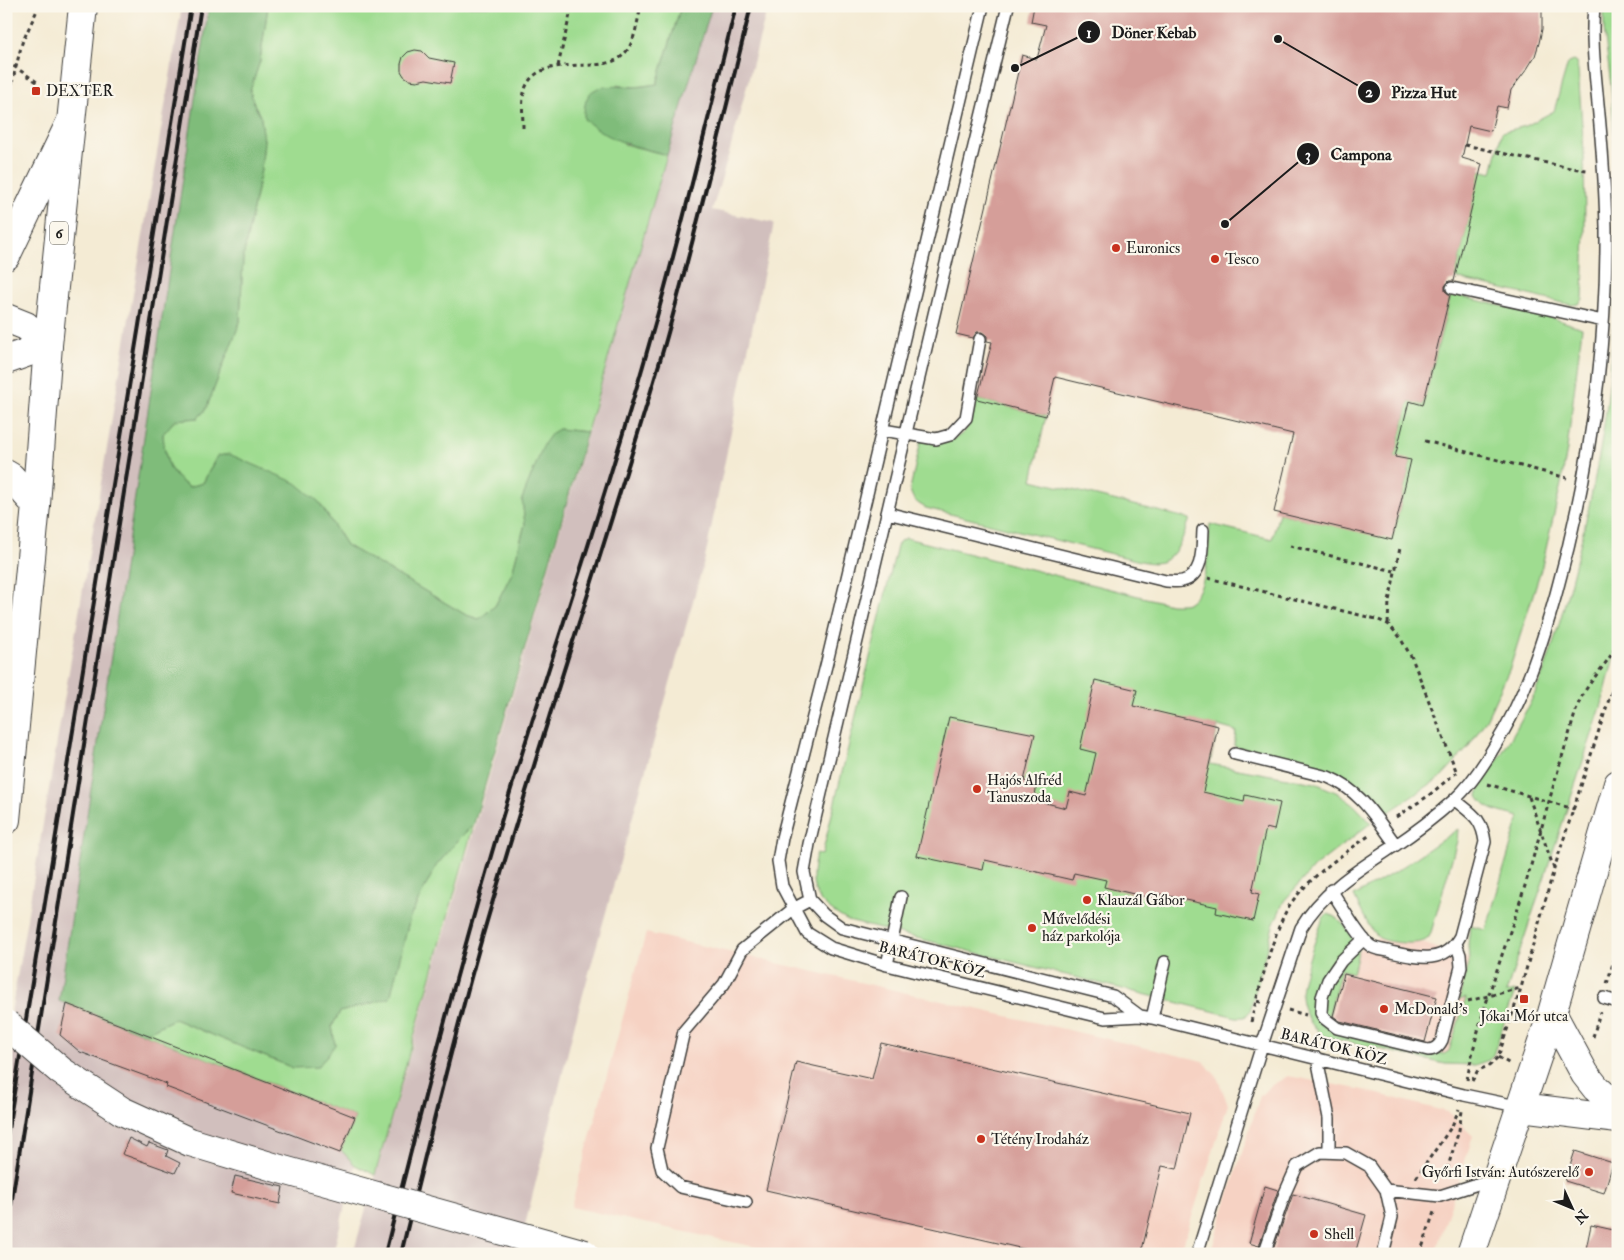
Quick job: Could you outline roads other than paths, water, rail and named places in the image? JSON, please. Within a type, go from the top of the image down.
[{"type":"main road","name":"6","points":[[6,820],[36,505],[48,345],[83,6]]},
{"type":"main road","points":[[6,256],[71,121]]},
{"type":"main road","points":[[6,318],[26,326],[48,345],[6,360]]},
{"type":"main road","points":[[6,474],[11,477],[36,505]]},
{"type":"main road","points":[[1471,1254],[1552,1013],[1618,784]]},
{"type":"main road","points":[[1552,1013],[1585,1074],[1596,1088],[1618,1108]]},
{"type":"main road","points":[[6,1024],[61,1071],[122,1111],[190,1142],[585,1254]]},
{"type":"main road","points":[[1521,1107],[1618,1119]]},
{"type":"lane","name":"BARÁTOK KÖZ","points":[[983,6],[827,662],[782,838],[778,861],[779,869],[782,886],[793,909],[807,933],[831,948],[887,965],[1105,1018],[1140,1016],[1152,1018],[1521,1107]]},
{"type":"lane","points":[[746,1202],[680,1187],[662,1170],[657,1148],[684,1031],[724,984],[742,950],[793,909],[810,900],[804,872],[809,844],[1008,6]]},
{"type":"lane","points":[[1198,1254],[1262,1045],[1301,928],[1310,913],[1331,890],[1396,845],[1455,800],[1471,784],[1496,744],[1517,704],[1532,670],[1549,617],[1566,557],[1581,488],[1594,407],[1603,321],[1606,229],[1603,156],[1592,31],[1594,6]]},
{"type":"lane","points":[[1452,288],[1603,321]]},
{"type":"lane","points":[[883,430],[936,439],[950,436],[966,418],[980,339]]},
{"type":"lane","points":[[887,514],[1166,580],[1182,581],[1193,574],[1199,566],[1202,556],[1203,530]]},
{"type":"lane","points":[[1235,754],[1328,777],[1341,783],[1352,790],[1396,845]]},
{"type":"lane","points":[[1331,890],[1364,939],[1372,947],[1412,957],[1434,957],[1447,952],[1456,944],[1460,936],[1485,842],[1483,828],[1476,817],[1455,800]]},
{"type":"lane","points":[[887,965],[901,897]]},
{"type":"lane","name":"BARÁTOK KÖZ","points":[[810,900],[824,915],[842,928],[1113,996],[1140,1016]]},
{"type":"lane","points":[[1364,939],[1341,961],[1328,980],[1322,996],[1321,1013],[1324,1018],[1337,1028],[1432,1050],[1442,1040],[1461,967],[1460,955],[1456,944]]},
{"type":"lane","points":[[1152,1018],[1165,962]]},
{"type":"lane","points":[[1604,998],[1618,1002]]},
{"type":"lane","points":[[1317,1058],[1329,1118],[1328,1152]]},
{"type":"lane","points":[[1264,1254],[1284,1193],[1297,1166],[1320,1152],[1346,1153],[1369,1166],[1386,1190],[1392,1217],[1382,1254]]},
{"type":"lane","points":[[1386,1190],[1440,1196],[1497,1178]]},
{"type":"railway","points":[[6,1142],[191,6]]},
{"type":"railway","points":[[6,1237],[201,6]]},
{"type":"railway","points":[[385,1254],[477,904],[528,733],[617,453],[662,299],[736,6]]},
{"type":"railway","points":[[401,1254],[450,1056],[482,938],[676,305],[751,6]]},
{"type":"place","name":"Pizza Hut","points":[[1278,39]]},
{"type":"place","name":"Döner Kebab","points":[[1015,68]]},
{"type":"place","name":"DEXTER","points":[[36,91]]},
{"type":"place","name":"Campona","points":[[1225,224]]},
{"type":"place","name":"Euronics","points":[[1116,248]]},
{"type":"place","name":"Tesco","points":[[1215,259]]},
{"type":"place","name":"Hajós Alfréd Tanuszoda","points":[[977,789]]},
{"type":"place","name":"Klauzál Gábor","points":[[1087,900]]},
{"type":"place","name":"Művelődési ház parkolója","points":[[1032,928]]},
{"type":"place","name":"Jókai Mór utca","points":[[1524,999]]},
{"type":"place","name":"McDonald's","points":[[1384,1009]]},
{"type":"place","name":"Tétény Irodaház","points":[[981,1139]]},
{"type":"place","name":"Győrfi István: Autószerelő","points":[[1589,1172]]},
{"type":"place","name":"Shell","points":[[1314,1234]]}]
